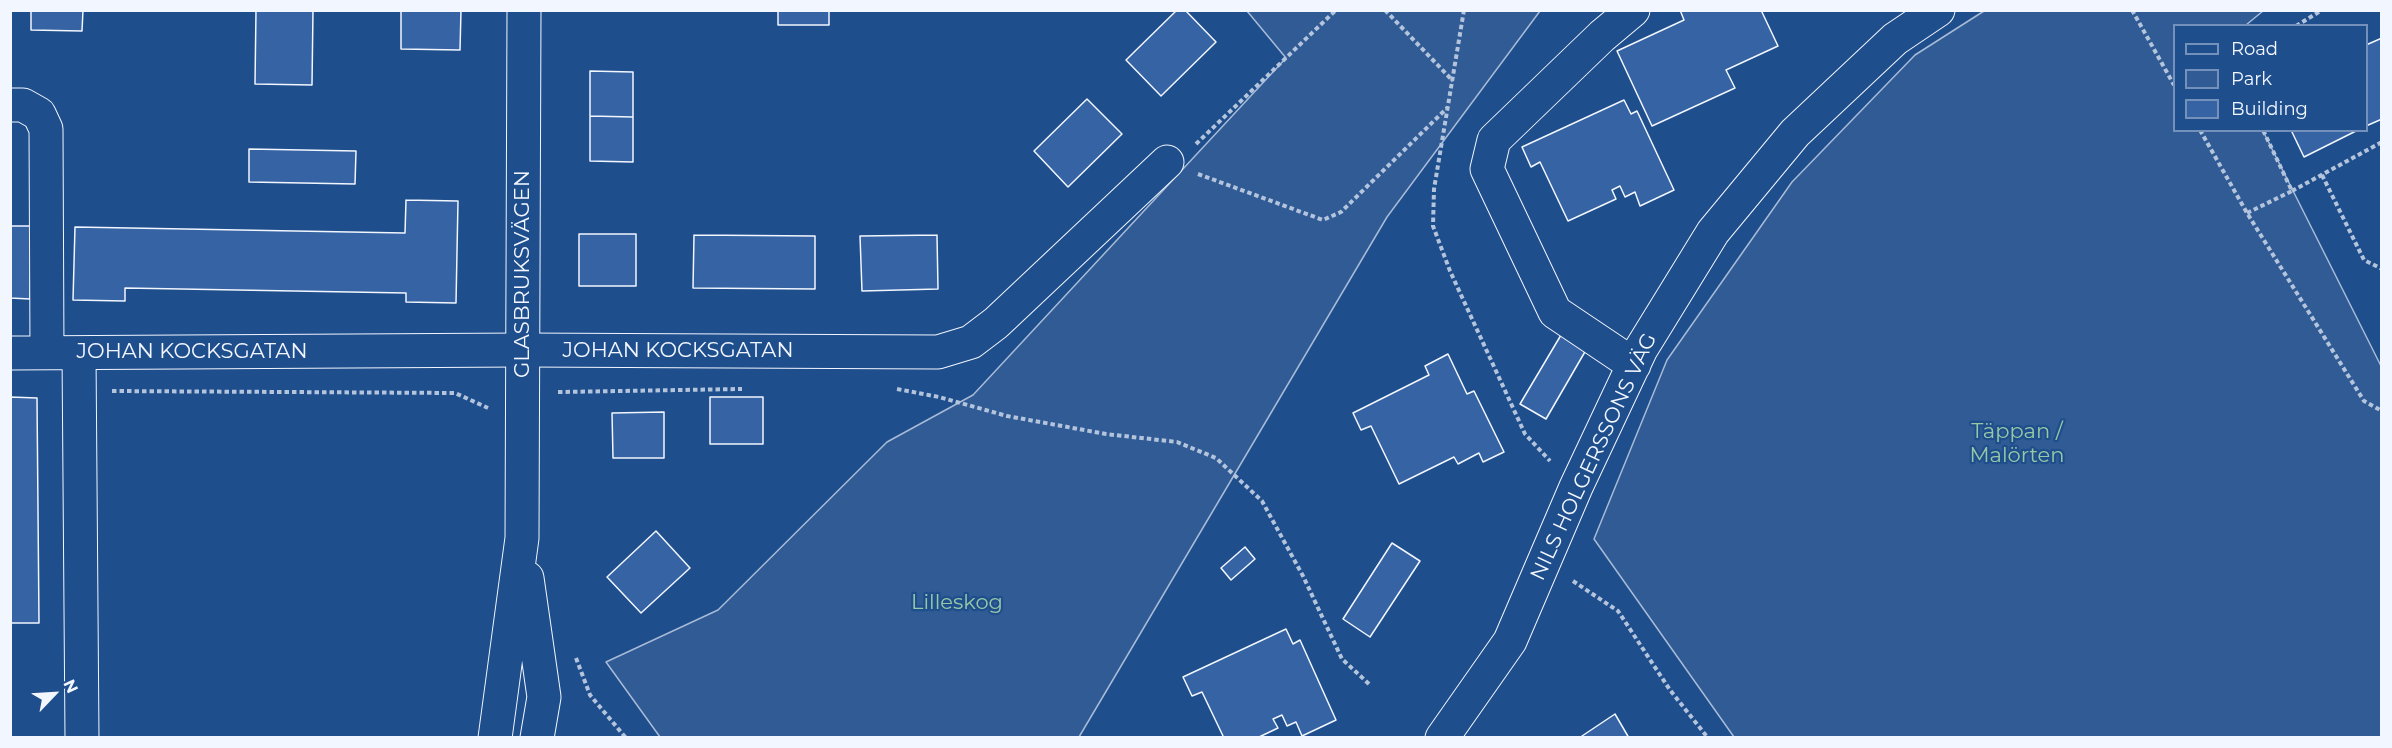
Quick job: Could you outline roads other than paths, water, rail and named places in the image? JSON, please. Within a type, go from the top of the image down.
[{"type":"street","name":"GLASBRUKSVÄGEN","points":[[495,738],[522,538],[524,10]]},
{"type":"street","points":[[1633,10],[1602,36],[1494,140],[1486,169],[1555,312],[1634,365]]},
{"type":"street","name":"NILS HOLGERSSONS VÄG","points":[[1442,738],[1510,641],[1576,487],[1634,365],[1713,232],[1795,133],[1895,39],[1938,10]]},
{"type":"street","points":[[10,105],[22,105],[39,114],[46,129],[47,353]]},
{"type":"street","name":"JOHAN KOCKSGATAN","points":[[10,353],[522,350],[938,352],[971,342],[996,323],[1167,162]]},
{"type":"street","points":[[79,353],[82,738]]},
{"type":"street","name":"GLASBRUKSVÄGEN","points":[[522,538],[544,697],[537,738]]},
{"type":"park label","name":"Täppan / Malörten","points":[[2017,444]]},
{"type":"park label","name":"Lilleskog","points":[[957,603]]}]
